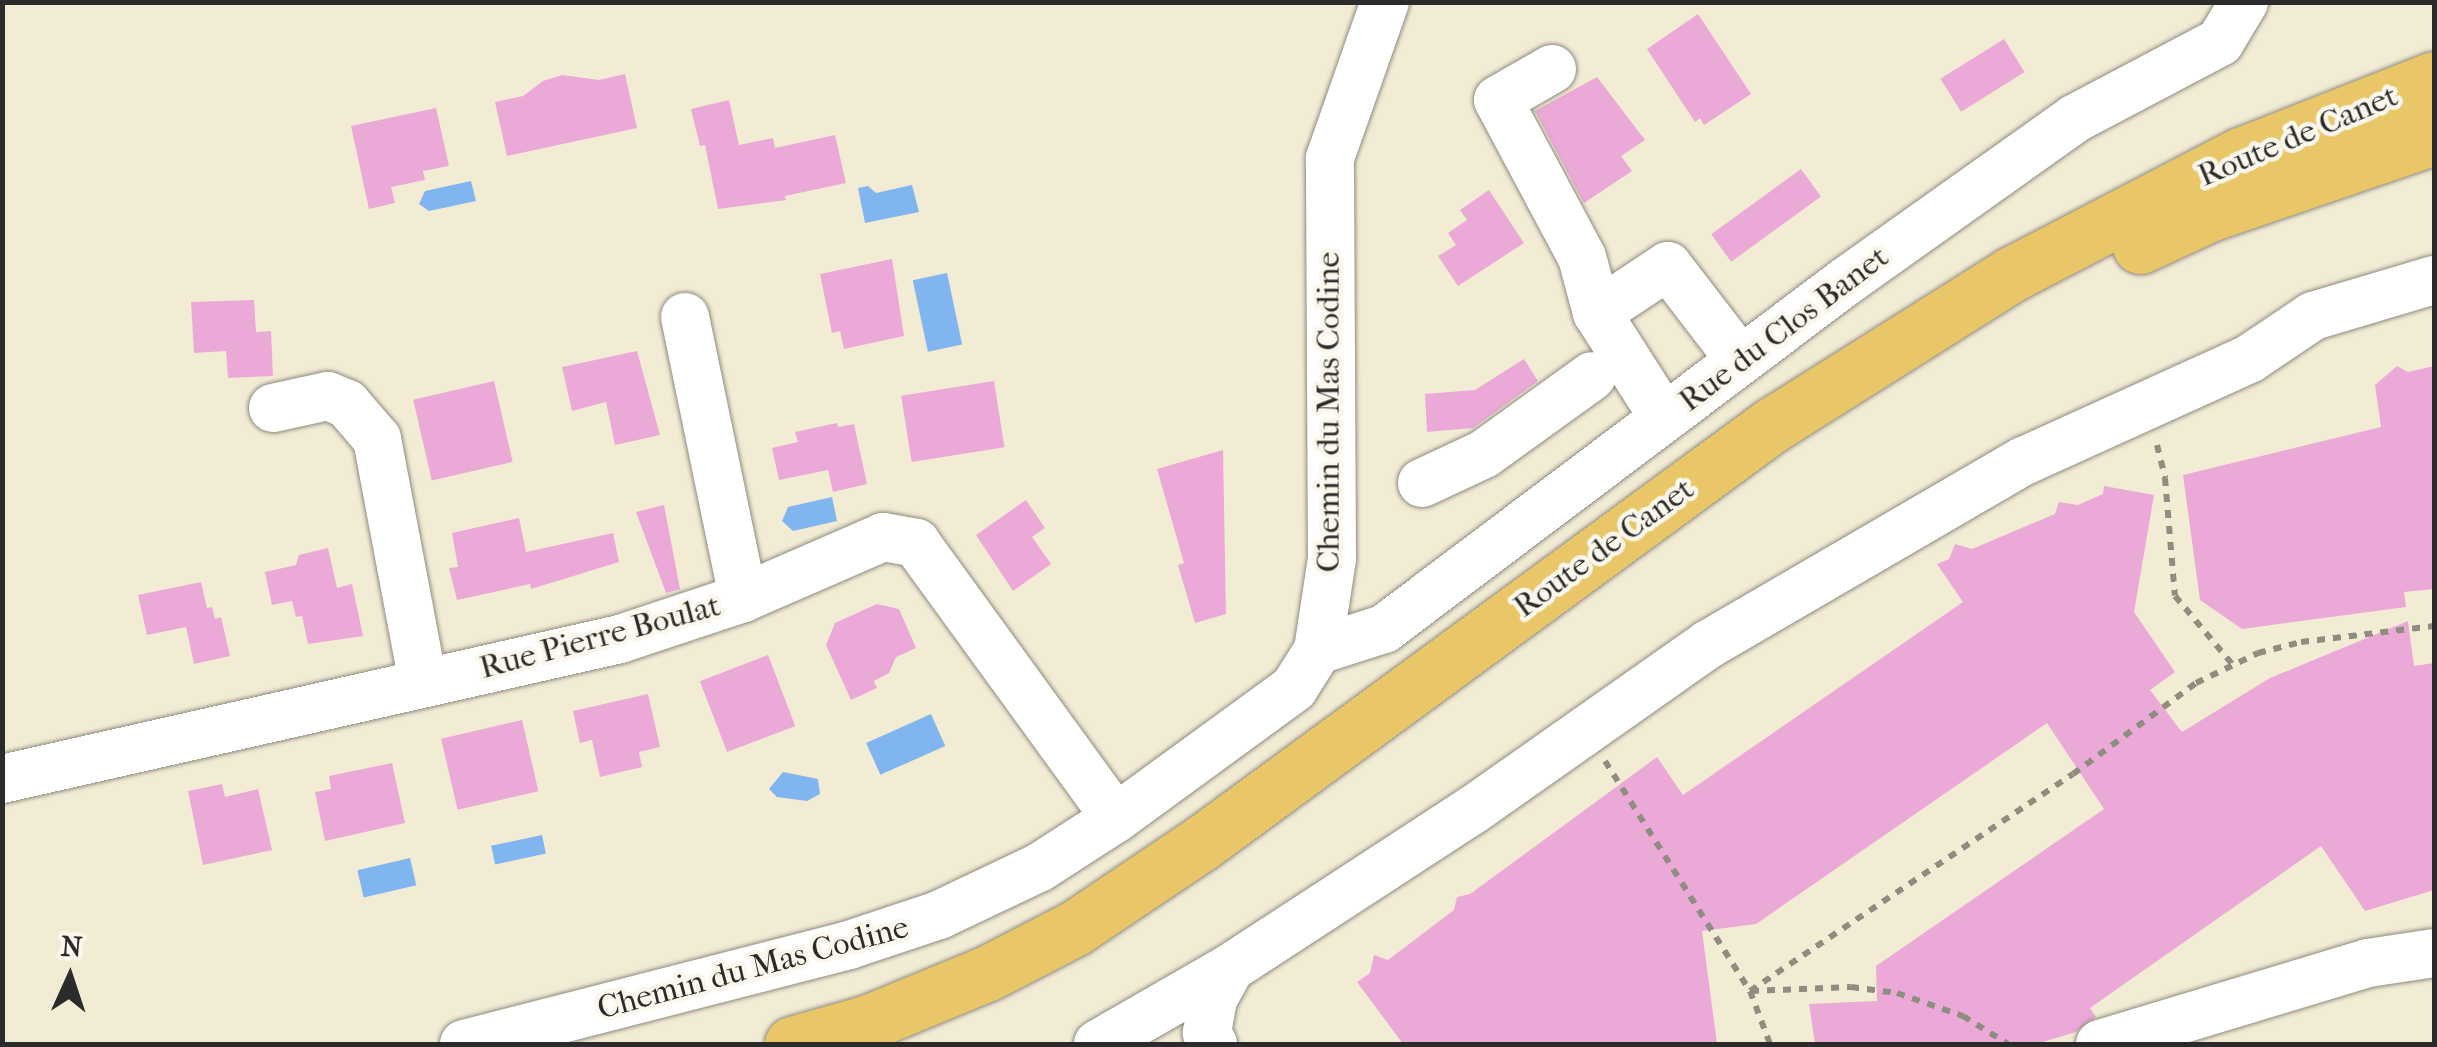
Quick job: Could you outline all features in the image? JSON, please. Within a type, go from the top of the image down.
[{"type":"main road","points":[[2036,277],[2234,141],[2434,52]]},
{"type":"main road","name":"Route de Canet","points":[[792,1044],[869,1022],[1076,928],[1203,842],[1772,425],[2036,277],[2241,155],[2434,78]]},
{"type":"main road","name":"Route de Canet","points":[[869,1044],[1003,992],[1092,944],[1546,632],[1795,453],[1869,394],[2036,277],[2136,235],[2286,158],[2434,99]]},
{"type":"main road","points":[[2036,277],[2434,137]]},
{"type":"street","name":"Chemin du Mas Codine","points":[[464,1044],[849,945],[939,916],[1040,866],[1116,818],[1294,688],[1318,650],[1332,558],[1330,158],[1385,2]]},
{"type":"street","name":"Rue du Clos Banet","points":[[1318,650],[1384,629],[1740,360],[2074,119],[2220,42],[2244,2]]},
{"type":"street","points":[[1552,68],[1498,100],[1582,257],[1598,312],[1664,418]]},
{"type":"street","points":[[1598,312],[1668,266],[1740,360]]},
{"type":"street","points":[[1108,1038],[1230,968],[1584,732],[1708,644],[1910,526],[2024,461],[2249,360],[2313,316],[2434,280]]},
{"type":"street","points":[[685,317],[744,598]]},
{"type":"street","points":[[1422,483],[1484,454],[1592,376]]},
{"type":"street","points":[[273,408],[328,396],[348,404],[378,439],[422,682]]},
{"type":"street","name":"Rue Pierre Boulat","points":[[2,778],[620,638],[744,598],[883,537],[916,543],[1116,818]]},
{"type":"street","points":[[2100,1044],[2166,1028],[2368,963],[2434,952]]},
{"type":"street","points":[[1108,1038],[1210,1039],[1213,999],[1230,968]]},
{"type":"path","points":[[2359,2],[2414,2]]},
{"type":"path","points":[[2148,405],[2165,478],[2175,596],[2233,666]]},
{"type":"path","points":[[1750,992],[2073,774],[2196,683],[2301,642],[2434,626]]},
{"type":"path","points":[[1584,732],[1626,789],[1750,992],[1770,1044]]},
{"type":"path","points":[[1750,992],[1851,988],[1897,993],[1963,1016],[2008,1044]]},
{"type":"water","points":[[471,181],[476,201],[429,211],[419,204],[425,191]]},
{"type":"water","points":[[912,185],[919,212],[865,223],[858,188],[868,186],[876,193]]},
{"type":"water","points":[[947,273],[962,344],[928,352],[913,280]]},
{"type":"water","points":[[832,497],[837,521],[793,531],[782,521],[788,507]]},
{"type":"water","points":[[931,714],[945,746],[880,775],[866,743]]},
{"type":"water","points":[[783,772],[818,779],[820,794],[807,801],[777,797],[769,789]]},
{"type":"water","points":[[542,835],[546,854],[495,864],[491,846]]},
{"type":"water","points":[[410,858],[416,885],[364,897],[357,870]]},
{"type":"building","points":[[1698,14],[1751,94],[1704,125],[1700,118],[1695,122],[1647,49]]},
{"type":"building","points":[[2004,39],[2025,72],[1961,112],[1940,79]]},
{"type":"building","points":[[625,74],[637,128],[507,156],[495,102],[523,96],[543,81],[562,75],[599,80]]},
{"type":"building","points":[[1597,77],[1645,140],[1621,156],[1632,171],[1584,203],[1535,111]]},
{"type":"building","points":[[729,100],[739,145],[773,138],[775,148],[835,135],[846,183],[785,196],[786,200],[718,209],[705,145],[700,146],[691,109]]},
{"type":"building","points":[[436,108],[449,166],[423,171],[425,180],[391,187],[395,203],[369,209],[351,126]]},
{"type":"building","points":[[1801,169],[1821,197],[1731,262],[1711,234]]},
{"type":"building","points":[[1489,190],[1524,243],[1458,286],[1438,256],[1456,245],[1448,233],[1467,220],[1460,210]]},
{"type":"building","points":[[892,259],[904,336],[844,349],[840,331],[832,333],[820,274]]},
{"type":"building","points":[[254,300],[256,332],[271,331],[273,376],[228,378],[226,351],[194,353],[191,302]]},
{"type":"building","points":[[637,351],[660,435],[615,445],[606,402],[572,411],[562,367]]},
{"type":"building","points":[[1524,359],[1538,381],[1473,428],[1427,432],[1425,394],[1475,390]]},
{"type":"building","points":[[2397,366],[2408,372],[2434,366],[2434,589],[2404,592],[2406,607],[2242,629],[2200,600],[2183,475],[2381,427],[2375,385]]},
{"type":"building","points":[[494,381],[513,462],[432,481],[413,400]]},
{"type":"building","points":[[994,381],[1004,447],[912,462],[901,396]]},
{"type":"building","points":[[837,423],[838,427],[854,424],[867,484],[833,492],[828,470],[779,480],[772,448],[798,442],[795,432]]},
{"type":"building","points":[[1223,450],[1226,614],[1195,623],[1178,565],[1184,563],[1157,469]]},
{"type":"building","points":[[2104,486],[2154,495],[2134,612],[2175,672],[2150,690],[2182,732],[2270,678],[2408,621],[2414,666],[2434,663],[2434,890],[2365,911],[2321,846],[2090,1008],[2096,1017],[2076,1032],[2036,1044],[1815,1044],[1809,1004],[1877,1001],[1876,966],[2104,809],[2047,723],[1756,924],[1702,931],[1717,1044],[1403,1044],[1357,982],[1370,973],[1374,955],[1388,960],[1454,910],[1457,897],[1470,894],[1657,757],[1683,795],[1963,602],[1937,564],[1949,559],[1955,544],[1972,549],[2055,514],[2059,502],[2078,505],[2103,494]]},
{"type":"building","points":[[1026,500],[1045,528],[1032,537],[1051,564],[1013,591],[976,535]]},
{"type":"building","points":[[664,505],[680,589],[666,593],[636,512]]},
{"type":"building","points":[[519,518],[526,552],[613,533],[619,562],[531,589],[530,584],[457,600],[449,568],[458,567],[452,533]]},
{"type":"building","points":[[328,548],[337,588],[352,584],[363,636],[308,644],[302,616],[296,617],[292,601],[272,605],[265,572],[296,565],[299,555]]},
{"type":"building","points":[[201,582],[207,608],[212,607],[215,619],[221,617],[230,656],[194,664],[186,627],[147,635],[138,595]]},
{"type":"building","points":[[877,604],[899,609],[916,648],[896,657],[889,673],[874,681],[877,688],[851,700],[826,645],[835,623]]},
{"type":"building","points":[[768,655],[795,726],[727,752],[700,681]]},
{"type":"building","points":[[648,694],[660,747],[639,752],[642,767],[600,777],[592,740],[580,743],[573,711]]},
{"type":"building","points":[[522,720],[538,791],[458,810],[441,739]]},
{"type":"building","points":[[392,763],[405,823],[325,841],[315,792],[331,789],[329,776]]},
{"type":"building","points":[[222,784],[225,797],[258,789],[272,850],[203,865],[188,791]]}]
